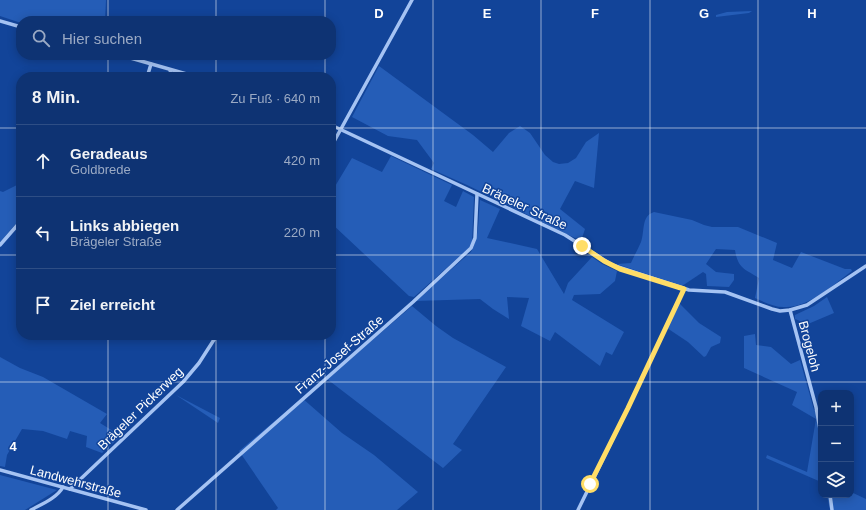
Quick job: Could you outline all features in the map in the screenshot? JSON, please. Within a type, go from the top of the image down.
[{"type":"street","points":[[336,138],[412,0]]},
{"type":"street","points":[[0,21],[16,26]]},
{"type":"street","points":[[137,60],[178,72]]},
{"type":"street","points":[[149,72],[151,64]]},
{"type":"street","name":"Brägeler Straße","points":[[336,128],[565,236],[616,267],[684,289],[725,292],[772,309],[790,310],[801,308],[813,302],[866,266]]},
{"type":"street","name":"Franz-Josef-Straße","points":[[177,510],[413,302],[471,248],[475,238],[477,194]]},
{"type":"street","points":[[0,245],[16,227]]},
{"type":"street","points":[[578,510],[684,289]]},
{"type":"street","name":"Brogeloh","points":[[790,310],[819,426]]},
{"type":"street","name":"Brägeler Pickerweg","points":[[70,489],[183,382],[199,363],[213,340]]},
{"type":"street","name":"Landwehrstraße","points":[[0,470],[146,510]]},
{"type":"street","points":[[31,510],[60,493],[63,488]]},
{"type":"street","points":[[830,498],[832,510]]},
{"type":"shaded area","points":[[0,0],[106,0],[105,16],[16,16],[16,21],[0,16]]},
{"type":"shaded area","points":[[752,11],[749,13],[716,17],[716,15],[727,12]]},
{"type":"shaded area","points":[[379,66],[473,135],[493,152],[509,133],[520,126],[530,133],[545,155],[553,162],[559,164],[568,163],[576,158],[586,142],[599,133],[594,188],[575,181],[560,209],[585,229],[582,238],[579,240],[431,169],[434,163],[417,140],[388,136],[352,117]]},
{"type":"shaded area","points":[[391,156],[452,185],[444,201],[456,207],[463,191],[474,197],[472,243],[469,248],[414,297],[409,296],[336,228],[336,185],[352,158],[382,172]]},
{"type":"shaded area","points":[[16,186],[16,224],[0,242],[0,191],[3,192]]},
{"type":"shaded area","points":[[480,200],[500,209],[487,238],[537,249],[564,294],[568,283],[592,257],[602,264],[617,271],[615,281],[600,294],[574,295],[572,300],[624,332],[612,355],[606,352],[600,366],[555,332],[550,341],[521,326],[529,298],[507,297],[509,319],[480,299],[415,301],[471,252],[476,240]]},
{"type":"shaded area","points":[[654,212],[692,220],[712,227],[738,227],[777,243],[773,260],[792,268],[801,252],[845,269],[851,269],[852,271],[829,289],[811,300],[793,307],[780,307],[765,303],[755,298],[759,278],[740,265],[735,250],[716,249],[706,264],[716,272],[734,274],[734,280],[729,287],[707,286],[706,274],[703,272],[682,286],[617,264],[631,263],[641,242],[645,220]]},
{"type":"shaded area","points":[[827,297],[834,313],[808,324],[795,319],[795,315],[814,306]]},
{"type":"shaded area","points":[[678,302],[699,323],[721,337],[720,343],[711,347],[704,357],[688,342],[667,328]]},
{"type":"shaded area","points":[[412,306],[453,338],[506,367],[453,444],[462,450],[443,468],[327,379]]},
{"type":"shaded area","points":[[755,334],[756,345],[771,347],[791,364],[800,360],[814,410],[818,410],[818,481],[766,458],[767,455],[807,472],[816,419],[792,405],[797,392],[744,368],[744,336]]},
{"type":"shaded area","points":[[0,357],[20,368],[43,377],[107,414],[100,423],[121,436],[102,453],[86,447],[87,436],[70,431],[67,439],[43,431],[22,429],[7,455],[5,467],[0,466]]},
{"type":"shaded area","points":[[176,395],[220,418],[218,423]]},
{"type":"shaded area","points":[[302,398],[342,433],[374,455],[418,492],[397,510],[276,510],[278,508],[239,451]]},
{"type":"shaded area","points":[[0,475],[57,490],[25,510],[0,510]]},
{"type":"shaded area","points":[[854,493],[866,499],[866,510],[830,510],[828,498],[854,498]]},
{"type":"route","points":[[582,246],[604,261],[620,269],[684,289],[628,408],[590,484]]}]
